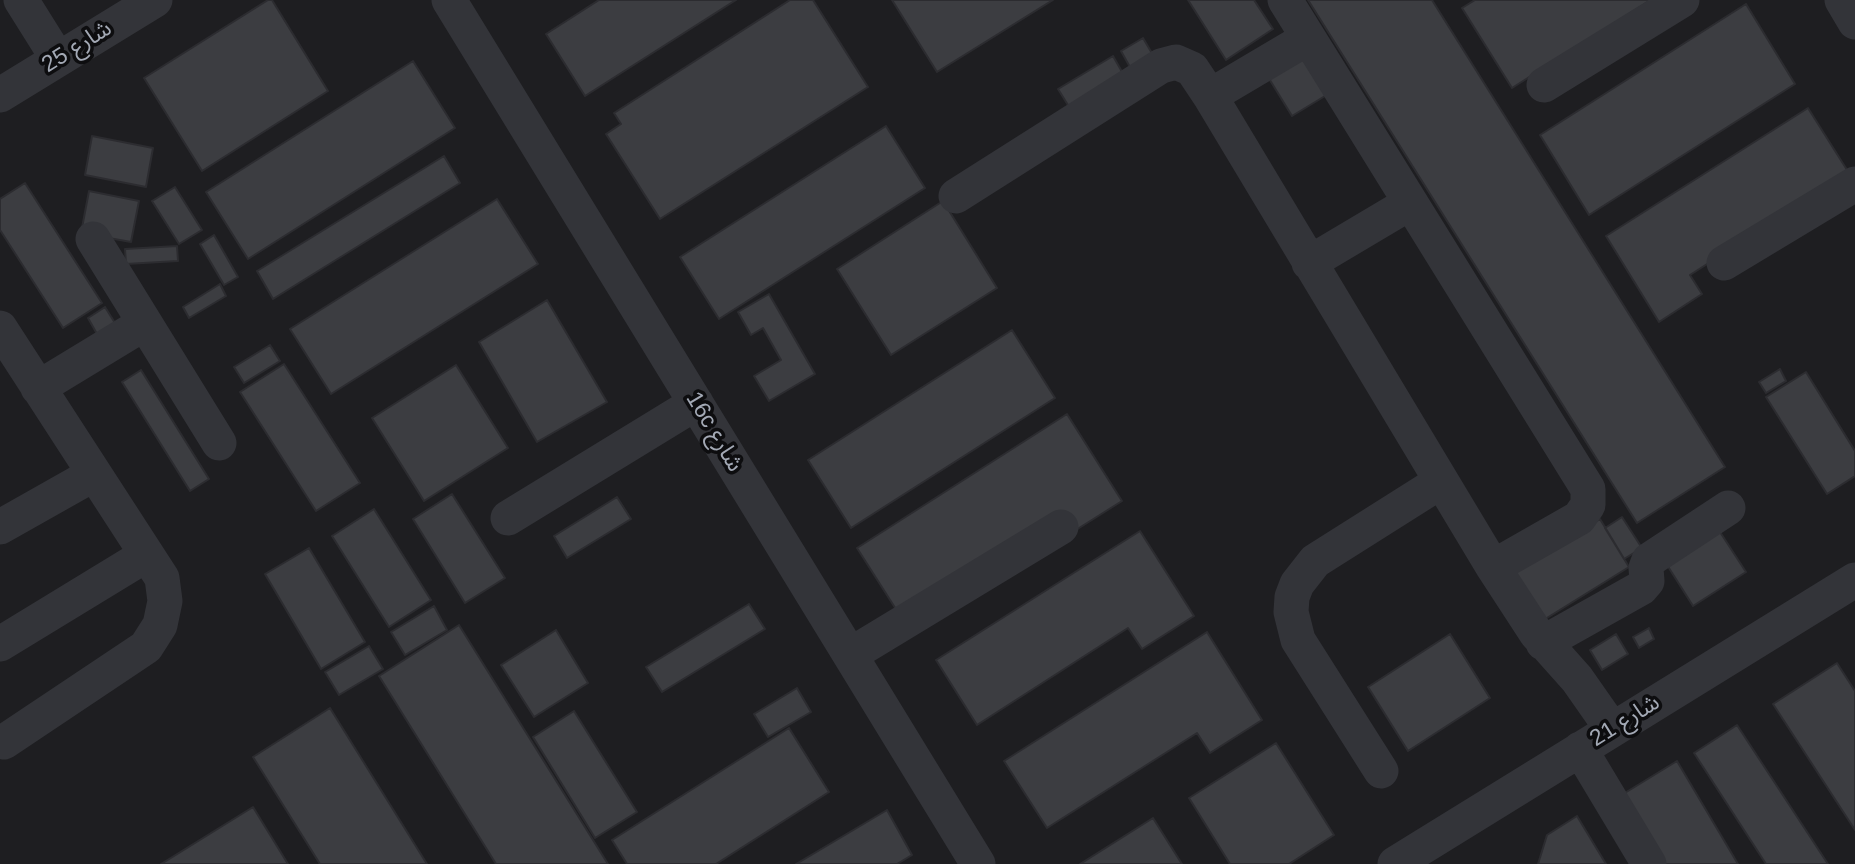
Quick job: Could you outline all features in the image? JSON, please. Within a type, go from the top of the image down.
[{"type":"street","points":[[21,0],[58,59]]},
{"type":"street","name":"شارع 25","points":[[0,95],[155,0]]},
{"type":"street","name":"16c شارع","points":[[449,0],[978,864]]},
{"type":"street","points":[[1284,0],[1588,489],[1588,505],[1579,518],[1493,567]]},
{"type":"street","points":[[1544,85],[1682,0]]},
{"type":"street","points":[[1842,0],[1855,22]]},
{"type":"street","points":[[1210,96],[1308,38]]},
{"type":"street","points":[[956,196],[1160,66],[1176,62],[1192,69],[1493,567],[1544,643],[1577,679],[1612,729]]},
{"type":"street","points":[[1724,263],[1855,184]]},
{"type":"street","points":[[1310,262],[1410,203]]},
{"type":"street","points":[[93,239],[219,443]]},
{"type":"street","points":[[38,388],[145,323]]},
{"type":"street","points":[[0,328],[162,578],[164,589],[164,612],[154,636],[136,655],[4,742]]},
{"type":"street","points":[[508,518],[696,402]]},
{"type":"street","points":[[0,527],[94,474]]},
{"type":"street","points":[[1381,771],[1298,640],[1290,612],[1292,597],[1297,583],[1315,561],[1440,482]]},
{"type":"street","points":[[1544,643],[1641,588],[1647,581],[1646,568],[1649,560],[1728,508]]},
{"type":"street","points":[[850,655],[1061,527]]},
{"type":"street","points":[[0,644],[146,555]]},
{"type":"street","name":"شارع 21","points":[[1395,864],[1442,852],[1580,749],[1855,580]]},
{"type":"street","points":[[1580,749],[1649,864]]},
{"type":"shaded area","points":[[0,0],[1855,0],[1855,864],[0,864]]},
{"type":"building","points":[[272,0],[328,91],[202,171],[144,78]]},
{"type":"building","points":[[599,0],[736,0],[585,96],[546,34]]},
{"type":"building","points":[[790,0],[813,0],[868,87],[660,219],[606,134],[621,124],[614,113]]},
{"type":"building","points":[[892,0],[1053,0],[937,72]]},
{"type":"building","points":[[1188,0],[1254,0],[1273,29],[1226,60]]},
{"type":"building","points":[[1308,0],[1432,0],[1725,467],[1637,523]]},
{"type":"building","points":[[1475,0],[1651,0],[1512,88],[1462,8]]},
{"type":"building","points":[[1746,4],[1795,84],[1589,215],[1540,135]]},
{"type":"building","points":[[1143,38],[1153,55],[1131,69],[1121,51]]},
{"type":"building","points":[[1307,54],[1330,93],[1292,116],[1268,77]]},
{"type":"building","points":[[1113,56],[1125,77],[1071,110],[1058,89]]},
{"type":"building","points":[[413,61],[455,128],[248,259],[206,192]]},
{"type":"building","points":[[1808,108],[1849,173],[1690,275],[1702,294],[1659,322],[1606,236]]},
{"type":"building","points":[[886,126],[925,188],[719,319],[680,257]]},
{"type":"building","points":[[92,136],[153,148],[146,187],[85,175]]},
{"type":"building","points":[[444,156],[460,183],[273,299],[257,271]]},
{"type":"building","points":[[25,183],[102,303],[63,328],[0,230],[0,199]]},
{"type":"building","points":[[175,187],[202,230],[179,244],[152,201]]},
{"type":"building","points":[[89,191],[139,201],[131,242],[81,233]]},
{"type":"building","points":[[497,199],[538,264],[331,394],[290,329]]},
{"type":"building","points":[[943,201],[997,288],[891,355],[837,269]]},
{"type":"building","points":[[214,235],[238,277],[224,285],[200,244]]},
{"type":"building","points":[[177,246],[178,261],[126,264],[125,249]]},
{"type":"building","points":[[220,284],[226,296],[189,318],[183,307]]},
{"type":"building","points":[[769,294],[815,374],[769,401],[754,376],[781,360],[763,328],[751,335],[738,312]]},
{"type":"building","points":[[547,300],[607,402],[537,442],[479,342]]},
{"type":"building","points":[[105,307],[115,323],[97,334],[88,318]]},
{"type":"building","points":[[1012,330],[1055,398],[851,528],[808,460]]},
{"type":"building","points":[[270,345],[280,361],[244,383],[234,367]]},
{"type":"building","points":[[284,364],[360,483],[316,511],[240,392]]},
{"type":"building","points":[[456,365],[508,448],[424,501],[372,418]]},
{"type":"building","points":[[1780,369],[1786,381],[1766,393],[1759,382]]},
{"type":"building","points":[[141,370],[209,479],[190,491],[122,382]]},
{"type":"building","points":[[1806,372],[1855,451],[1855,476],[1827,494],[1766,397]]},
{"type":"building","points":[[1067,414],[1122,501],[1068,535],[899,614],[857,548]]},
{"type":"building","points":[[452,494],[505,578],[465,603],[413,519]]},
{"type":"building","points":[[617,497],[631,519],[567,558],[554,536]]},
{"type":"building","points":[[374,509],[431,600],[389,627],[332,536]]},
{"type":"building","points":[[1622,517],[1642,548],[1624,559],[1605,528]]},
{"type":"building","points":[[1600,519],[1629,567],[1542,621],[1513,572]]},
{"type":"building","points":[[1140,531],[1194,616],[1142,649],[1128,628],[977,725],[936,660]]},
{"type":"building","points":[[1720,532],[1746,572],[1693,606],[1667,565]]},
{"type":"building","points":[[309,548],[365,642],[321,669],[265,574]]},
{"type":"building","points":[[749,604],[765,629],[662,692],[646,667]]},
{"type":"building","points":[[434,606],[447,630],[405,655],[391,632]]},
{"type":"building","points":[[459,625],[608,864],[496,864],[379,676]]},
{"type":"building","points":[[1649,628],[1654,639],[1639,648],[1633,637]]},
{"type":"building","points":[[556,630],[588,683],[534,717],[501,665]]},
{"type":"building","points":[[1207,632],[1262,720],[1210,753],[1197,733],[1047,828],[1004,761]]},
{"type":"building","points":[[1450,634],[1490,698],[1408,751],[1368,687]]},
{"type":"building","points":[[1616,634],[1628,654],[1602,670],[1590,650]]},
{"type":"building","points":[[369,646],[383,669],[339,695],[325,672]]},
{"type":"building","points":[[1837,663],[1855,691],[1855,830],[1773,704]]},
{"type":"building","points":[[797,688],[811,712],[768,737],[754,714]]},
{"type":"building","points":[[330,708],[427,864],[320,864],[253,757]]},
{"type":"building","points":[[574,711],[637,812],[595,838],[533,737]]},
{"type":"building","points":[[1737,725],[1828,864],[1766,864],[1694,753]]},
{"type":"building","points":[[789,728],[829,792],[716,864],[627,864],[612,840]]},
{"type":"building","points":[[1276,743],[1334,835],[1289,864],[1230,864],[1189,798]]},
{"type":"building","points":[[1677,761],[1738,864],[1653,864],[1615,799]]},
{"type":"building","points":[[253,807],[288,864],[161,864]]},
{"type":"building","points":[[887,810],[912,855],[897,864],[796,864]]},
{"type":"building","points":[[1577,816],[1606,864],[1538,864],[1547,835]]},
{"type":"building","points":[[1153,818],[1182,864],[1080,864]]}]
